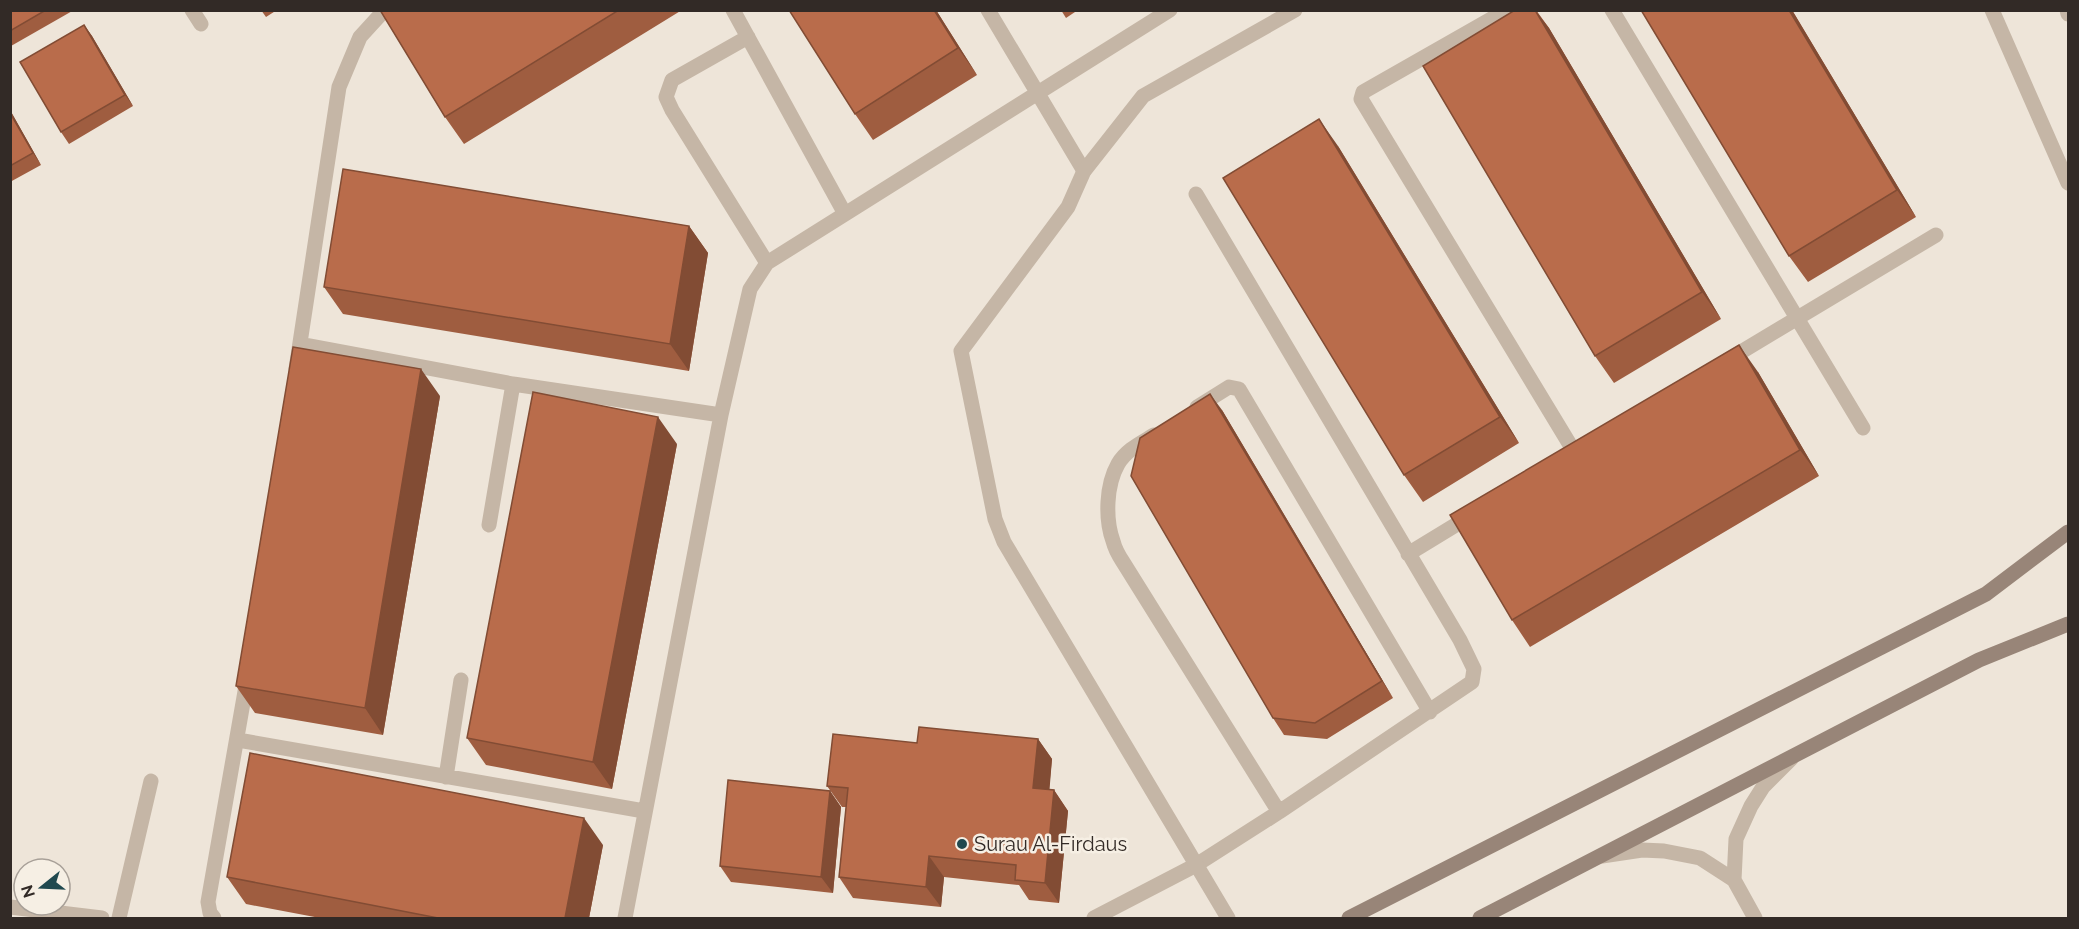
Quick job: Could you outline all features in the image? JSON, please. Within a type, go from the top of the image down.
[{"type":"main road","points":[[1349,918],[1986,594],[2068,532]]},
{"type":"main road","points":[[1479,918],[1979,660],[2068,624]]},
{"type":"street","points":[[192,10],[201,24]]},
{"type":"street","points":[[294,379],[339,87],[360,37],[388,10]]},
{"type":"street","points":[[733,10],[845,214]]},
{"type":"street","points":[[988,10],[1084,171]]},
{"type":"street","points":[[625,918],[721,415],[750,289],[767,263],[1170,10]]},
{"type":"street","points":[[1228,918],[1004,542],[995,519],[961,351],[1068,207],[1084,171],[1143,96],[1295,10]]},
{"type":"street","points":[[1507,10],[1363,92],[1360,99],[1576,453]]},
{"type":"street","points":[[1612,10],[1863,428]]},
{"type":"street","points":[[1992,10],[2068,183]]},
{"type":"street","points":[[748,37],[672,80],[666,97],[767,263]]},
{"type":"street","points":[[1094,918],[1196,865],[1279,812],[1472,682],[1474,669],[1460,640],[1196,194]]},
{"type":"street","points":[[1716,367],[1936,235]]},
{"type":"street","points":[[300,345],[513,384],[721,415]]},
{"type":"street","points":[[489,525],[513,384]]},
{"type":"street","points":[[1189,412],[1229,387],[1239,389],[1430,712]]},
{"type":"street","points":[[1169,425],[1129,450],[1118,464],[1109,490],[1112,541],[1279,812]]},
{"type":"street","points":[[1408,554],[1487,506]]},
{"type":"street","points":[[213,918],[208,902],[249,670]]},
{"type":"street","points":[[446,777],[461,680]]},
{"type":"street","points":[[238,740],[644,812]]},
{"type":"street","points":[[1734,880],[1736,839],[1751,806],[1762,787],[1793,757]]},
{"type":"street","points":[[119,918],[152,781]]},
{"type":"street","points":[[1599,856],[1642,850],[1664,851],[1700,858],[1734,880],[1755,918]]},
{"type":"street","points":[[10,907],[102,918]]},
{"type":"building","points":[[10,10],[46,10],[10,31]]},
{"type":"building","points":[[380,10],[619,10],[445,117]]},
{"type":"building","points":[[789,10],[934,10],[958,48],[855,114]]},
{"type":"building","points":[[1515,10],[1535,10],[1702,292],[1595,356],[1423,66]]},
{"type":"building","points":[[1641,10],[1789,10],[1897,190],[1789,256]]},
{"type":"building","points":[[84,25],[125,95],[61,132],[20,62]]},
{"type":"building","points":[[10,113],[33,153],[10,166]]},
{"type":"building","points":[[1319,119],[1500,417],[1404,475],[1223,178]]},
{"type":"building","points":[[343,169],[689,226],[670,344],[324,287]]},
{"type":"building","points":[[1739,345],[1800,450],[1512,620],[1450,515]]},
{"type":"building","points":[[293,347],[421,369],[365,708],[236,686]]},
{"type":"building","points":[[533,392],[658,417],[593,762],[467,738]]},
{"type":"building","points":[[1210,394],[1382,681],[1315,723],[1273,718],[1131,476],[1140,438]]},
{"type":"building","name":"Surau Al-Firdaus","points":[[919,727],[1038,739],[1033,788],[1054,790],[1045,883],[1015,880],[1016,865],[929,856],[926,887],[839,877],[848,788],[827,786],[833,734],[917,743]]},
{"type":"building","points":[[250,753],[584,818],[565,918],[438,918],[227,877]]},
{"type":"building","points":[[728,780],[830,791],[821,877],[720,866]]},
{"type":"place","name":"Surau Al-Firdaus","points":[[962,844]]}]
